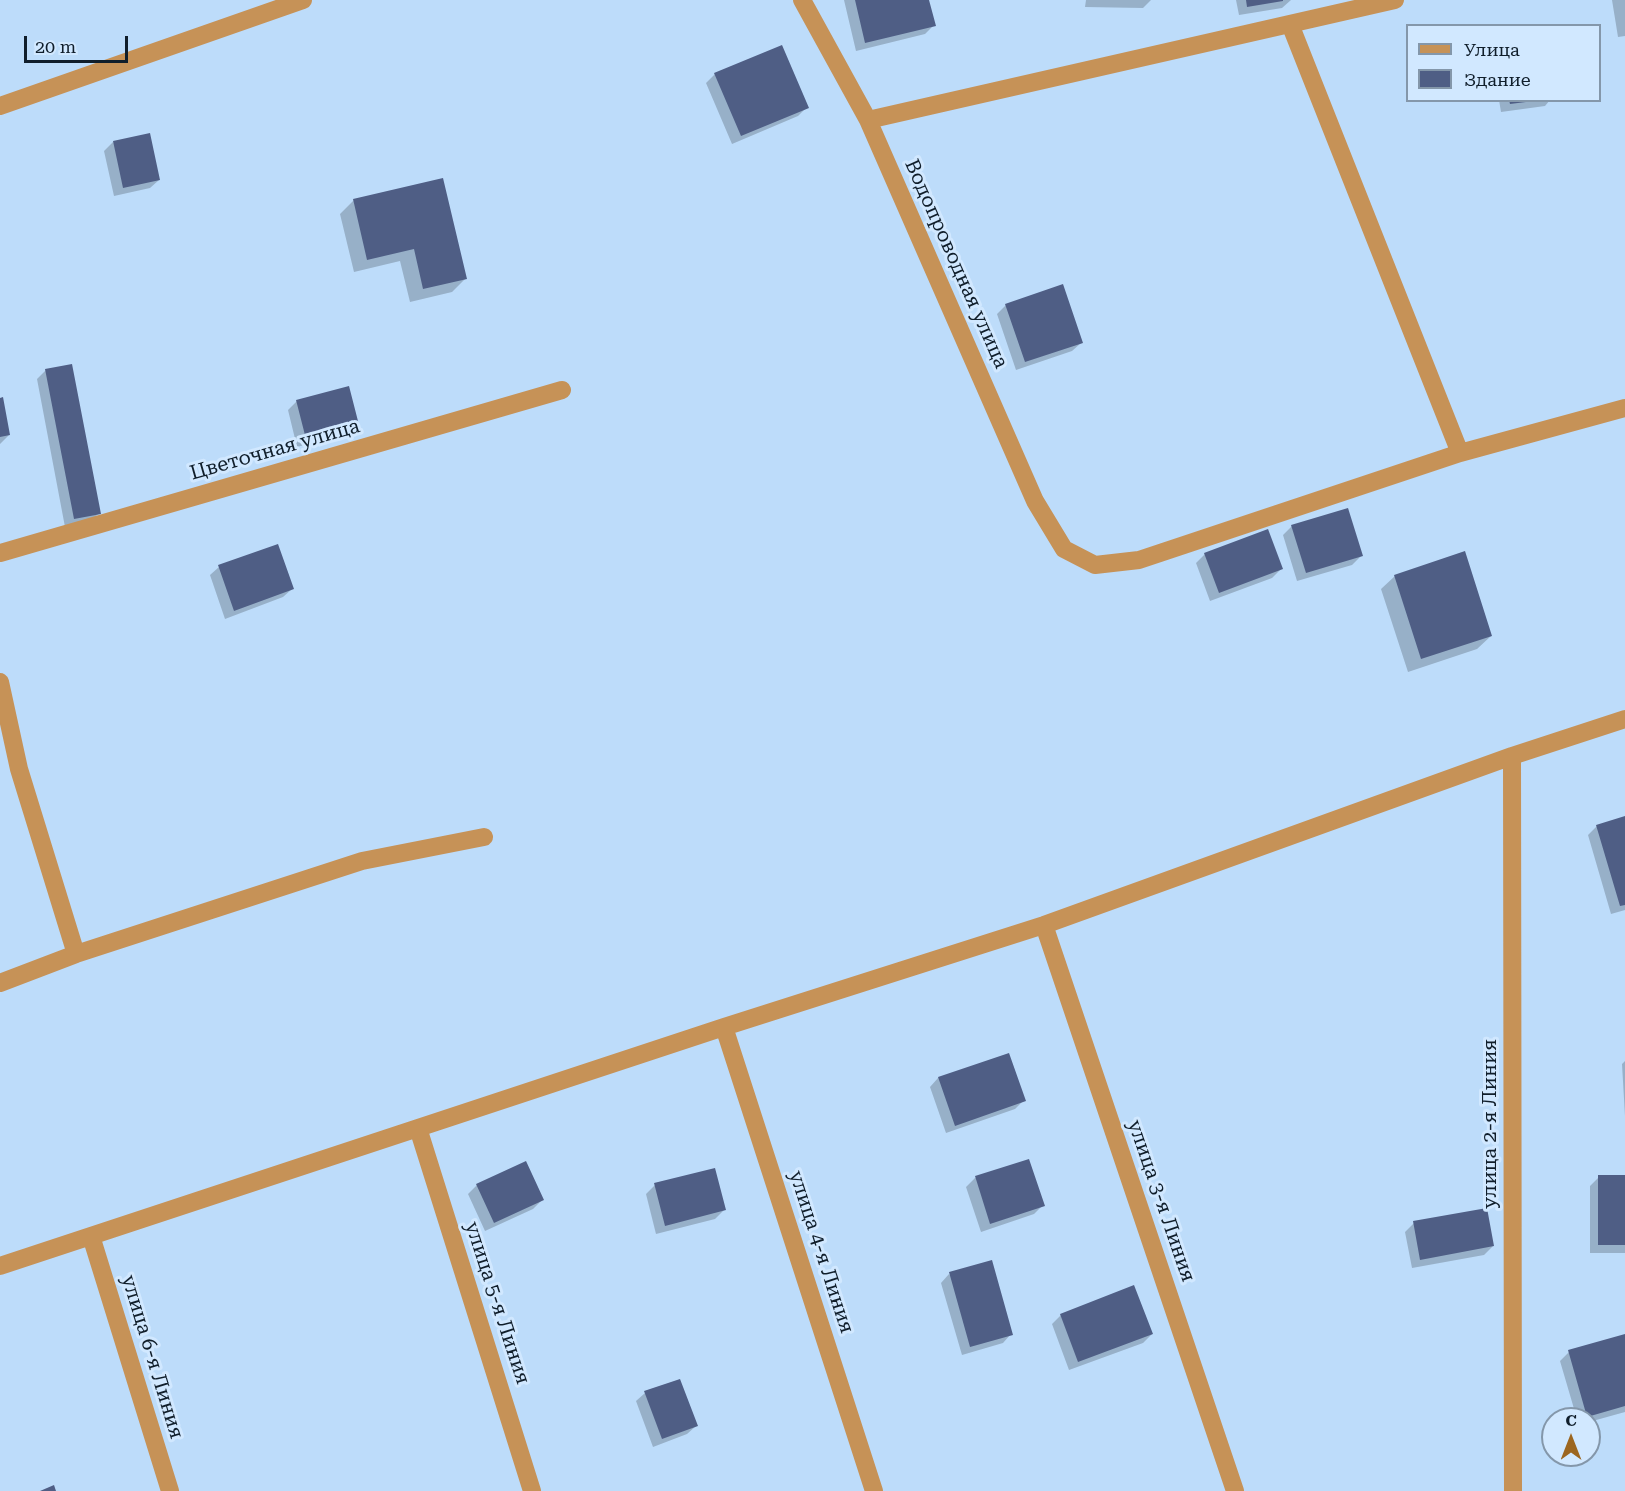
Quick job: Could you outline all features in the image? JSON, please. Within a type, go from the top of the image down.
[{"type":"street","points":[[0,106],[303,0]]},
{"type":"street","name":"Водопроводная улица","points":[[802,0],[868,120],[1035,501],[1064,549],[1095,565],[1139,560],[1460,453]]},
{"type":"street","points":[[868,120],[1395,0]]},
{"type":"street","points":[[1290,24],[1460,453],[1625,408]]},
{"type":"street","name":"Цветочная улица","points":[[0,553],[562,390]]},
{"type":"street","points":[[0,682],[19,769],[76,954]]},
{"type":"street","points":[[0,1266],[724,1027],[1044,925],[1512,756],[1625,719]]},
{"type":"street","name":"улица 2-я Линия","points":[[1512,756],[1514,1491]]},
{"type":"street","points":[[0,983],[76,954],[362,861],[484,837]]},
{"type":"street","name":"улица 3-я Линия","points":[[1044,925],[1235,1491]]},
{"type":"street","name":"улица 4-я Линия","points":[[724,1027],[874,1491]]},
{"type":"street","name":"улица 5-я Линия","points":[[418,1128],[532,1491]]},
{"type":"street","name":"улица 6-я Линия","points":[[91,1236],[170,1491]]},
{"type":"building","points":[[855,0],[929,0],[936,26],[865,43]]},
{"type":"building","points":[[1246,0],[1283,0],[1283,1],[1247,7]]},
{"type":"building","points":[[782,45],[809,108],[741,136],[714,73]]},
{"type":"building","points":[[150,133],[160,180],[123,188],[113,141]]},
{"type":"building","points":[[443,178],[467,279],[423,289],[414,249],[367,260],[353,199]]},
{"type":"building","points":[[1063,284],[1083,343],[1025,362],[1005,304]]},
{"type":"building","points":[[72,364],[101,514],[74,519],[45,369]]},
{"type":"building","points":[[349,386],[359,425],[306,439],[296,400]]},
{"type":"building","points":[[3,397],[10,435],[0,437],[0,398]]},
{"type":"building","points":[[1348,508],[1363,556],[1306,573],[1291,525]]},
{"type":"building","points":[[1268,529],[1283,569],[1219,593],[1204,553]]},
{"type":"building","points":[[278,544],[294,589],[234,611],[218,565]]},
{"type":"building","points":[[1465,551],[1492,636],[1421,659],[1394,575]]},
{"type":"building","points":[[1625,816],[1625,905],[1620,906],[1596,825]]},
{"type":"building","points":[[1009,1053],[1026,1101],[955,1126],[938,1077]]},
{"type":"building","points":[[1029,1159],[1045,1206],[990,1224],[975,1176]]},
{"type":"building","points":[[526,1161],[544,1200],[494,1223],[476,1184]]},
{"type":"building","points":[[715,1168],[726,1210],[665,1226],[654,1183]]},
{"type":"building","points":[[1598,1175],[1625,1175],[1625,1245],[1598,1245]]},
{"type":"building","points":[[1487,1208],[1494,1246],[1420,1260],[1413,1221]]},
{"type":"building","points":[[992,1260],[1013,1335],[970,1347],[949,1272]]},
{"type":"building","points":[[1134,1285],[1153,1334],[1078,1362],[1060,1314]]},
{"type":"building","points":[[1625,1334],[1625,1406],[1601,1413],[1601,1407],[1584,1407],[1568,1350]]},
{"type":"building","points":[[680,1379],[698,1426],[662,1439],[644,1391]]},
{"type":"building","points":[[54,1485],[56,1491],[40,1491]]}]
